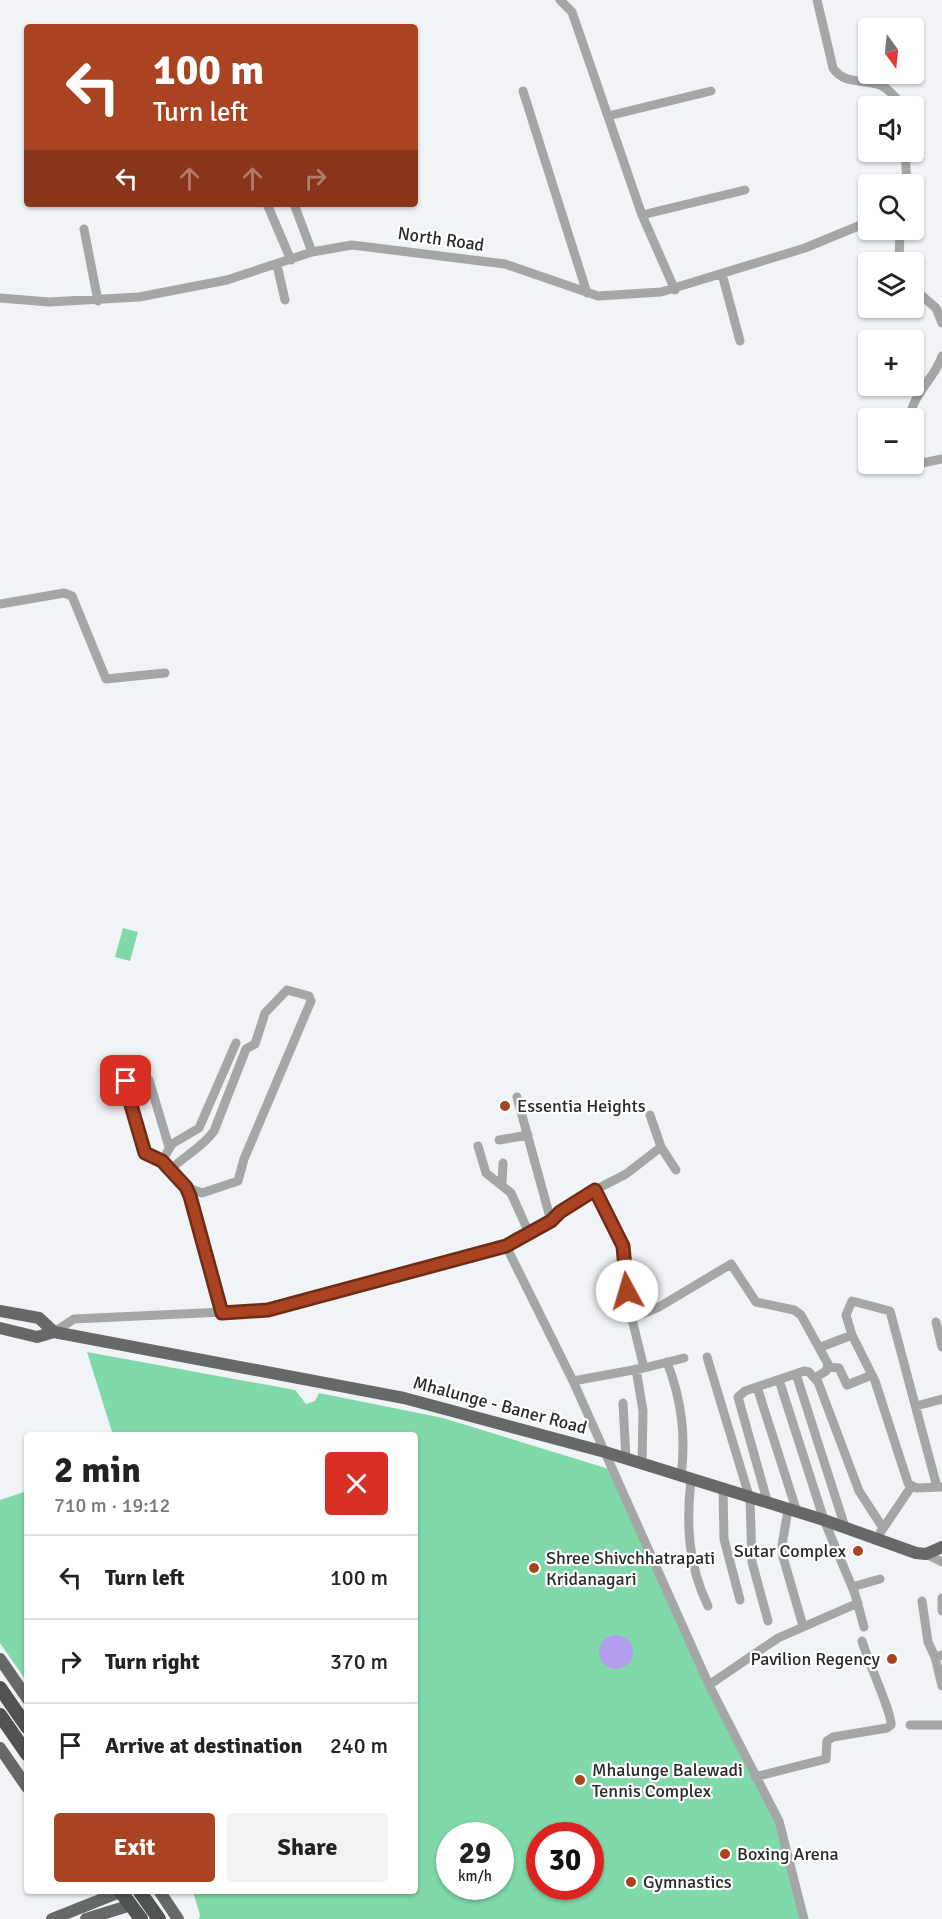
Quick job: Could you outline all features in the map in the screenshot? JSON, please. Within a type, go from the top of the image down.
[{"type":"highway","points":[[0,1688],[24,1723]]},
{"type":"highway","points":[[0,1715],[24,1750]]},
{"type":"highway","points":[[123,1894],[141,1919]]},
{"type":"highway","points":[[141,1894],[159,1919]]},
{"type":"main road","name":"Mhalunge - Baner Road","points":[[0,1311],[39,1318],[54,1332]]},
{"type":"main road","name":"Mhalunge - Baner Road","points":[[0,1328],[37,1337],[54,1332],[404,1398],[626,1458],[845,1527],[880,1533],[916,1553],[926,1554]]},
{"type":"main road","points":[[926,1554],[942,1547]]},
{"type":"main road","points":[[0,1659],[24,1694]]},
{"type":"main road","points":[[0,1748],[24,1783]]},
{"type":"main road","points":[[161,1894],[178,1919]]},
{"type":"main road","points":[[52,1919],[102,1895],[115,1915]]},
{"type":"main road","points":[[86,1919],[115,1915],[131,1905]]},
{"type":"street","points":[[560,0],[572,12],[642,215],[675,290]]},
{"type":"street","points":[[817,0],[833,68],[837,74],[853,81],[883,87],[892,96]]},
{"type":"street","points":[[523,91],[587,293]]},
{"type":"street","points":[[608,116],[711,91]]},
{"type":"street","points":[[642,215],[745,190]]},
{"type":"street","points":[[268,207],[291,260]]},
{"type":"street","points":[[295,207],[312,252]]},
{"type":"street","name":"North Road","points":[[0,298],[49,302],[98,301],[178,291],[277,265],[312,252],[352,245],[505,264],[598,296],[675,290],[804,248],[858,226]]},
{"type":"street","points":[[84,229],[98,301]]},
{"type":"street","points":[[277,265],[285,300]]},
{"type":"street","points":[[722,274],[740,341]]},
{"type":"street","points":[[924,298],[936,308],[942,323]]},
{"type":"street","points":[[914,408],[942,356]]},
{"type":"street","points":[[924,463],[942,459]]},
{"type":"street","points":[[0,604],[64,593],[72,596],[106,679],[165,673]]},
{"type":"street","points":[[169,1147],[149,1080],[144,1078],[126,1081],[142,1148],[149,1156],[162,1161],[170,1170],[186,1187],[202,1193],[238,1181],[244,1159],[311,1001],[309,996],[287,990],[266,1013],[255,1044],[246,1049],[214,1131],[207,1142],[185,1155],[170,1170]]},
{"type":"street","points":[[162,1161],[169,1147],[199,1128],[236,1043]]},
{"type":"street","points":[[517,1097],[551,1221]]},
{"type":"street","points":[[650,1115],[662,1147],[676,1170]]},
{"type":"street","points":[[499,1140],[528,1135]]},
{"type":"street","points":[[478,1146],[486,1173],[511,1193],[529,1233]]},
{"type":"street","points":[[54,1332],[74,1319],[268,1310],[506,1246],[551,1221],[560,1212],[595,1190],[626,1174],[662,1147]]},
{"type":"street","points":[[502,1185],[503,1163]]},
{"type":"street","points":[[186,1187],[222,1313]]},
{"type":"street","points":[[595,1190],[623,1246],[640,1368],[643,1411],[642,1464]]},
{"type":"street","points":[[506,1246],[573,1381],[709,1685],[755,1777],[772,1805],[784,1834],[804,1919]]},
{"type":"street","points":[[632,1318],[659,1307],[730,1264],[756,1302],[798,1311],[821,1347],[828,1367]]},
{"type":"street","points":[[852,1301],[890,1311],[939,1487],[911,1487],[872,1375],[852,1335],[846,1315],[852,1301]]},
{"type":"street","points":[[936,1322],[942,1347]]},
{"type":"street","points":[[821,1347],[852,1335]]},
{"type":"street","points":[[707,1357],[750,1498],[752,1562],[768,1622]]},
{"type":"street","points":[[573,1381],[684,1359]]},
{"type":"street","points":[[666,1362],[676,1388],[685,1438],[689,1538],[693,1568],[708,1606]]},
{"type":"street","points":[[815,1378],[828,1367],[839,1368],[847,1385],[872,1375]]},
{"type":"street","points":[[768,1504],[738,1401],[740,1393],[796,1374],[809,1372],[815,1378],[859,1491],[880,1533],[911,1487]]},
{"type":"street","points":[[796,1374],[845,1527]]},
{"type":"street","points":[[779,1380],[824,1520],[858,1603],[864,1627]]},
{"type":"street","points":[[757,1387],[792,1511],[782,1545],[787,1578],[803,1626]]},
{"type":"street","points":[[916,1406],[942,1399]]},
{"type":"street","points":[[623,1403],[626,1458]]},
{"type":"street","points":[[723,1490],[724,1539],[740,1600]]},
{"type":"street","points":[[926,1554],[942,1562]]},
{"type":"street","points":[[852,1587],[880,1579]]},
{"type":"street","points":[[942,1598],[942,1611]]},
{"type":"street","points":[[922,1601],[928,1642],[939,1656],[942,1686]]},
{"type":"street","points":[[709,1685],[778,1638],[858,1603]]},
{"type":"street","points":[[755,1777],[822,1761],[827,1756],[826,1741],[833,1737],[887,1728],[891,1725],[891,1716],[874,1678],[862,1641]]},
{"type":"street","points":[[910,1725],[942,1725]]},
{"type":"green space","points":[[123,928],[138,932],[130,961],[115,957]]},
{"type":"green space","name":"Shree Shivchhatrapati Kridanagari","points":[[87,1352],[295,1390],[306,1404],[315,1401],[319,1393],[443,1418],[609,1469],[697,1668],[775,1811],[801,1919],[199,1919],[200,1915],[194,1894],[418,1894],[418,1432],[112,1432]]},
{"type":"green space","points":[[24,1492],[24,1678],[0,1643],[0,1500]]},
{"type":"shaded area","points":[[616,1635],[628,1640],[633,1652],[628,1664],[616,1669],[604,1664],[599,1652],[604,1640]]},
{"type":"place","name":"Essentia Heights","points":[[505,1106]]},
{"type":"place","name":"Sutar Complex","points":[[858,1551]]},
{"type":"place","name":"Shree Shivchhatrapati Kridanagari","points":[[534,1568]]},
{"type":"place","name":"Pavilion Regency","points":[[892,1659]]},
{"type":"place","name":"Mhalunge Balewadi Tennis Complex","points":[[580,1780]]},
{"type":"place","name":"Boxing Arena","points":[[725,1854]]},
{"type":"place","name":"Gymnastics","points":[[631,1882]]},
{"type":"route","points":[[126,1081],[142,1148],[149,1156],[162,1161],[186,1187],[190,1196],[222,1313],[268,1310],[506,1246],[551,1221],[560,1212],[595,1190],[623,1246],[627,1291]]}]
